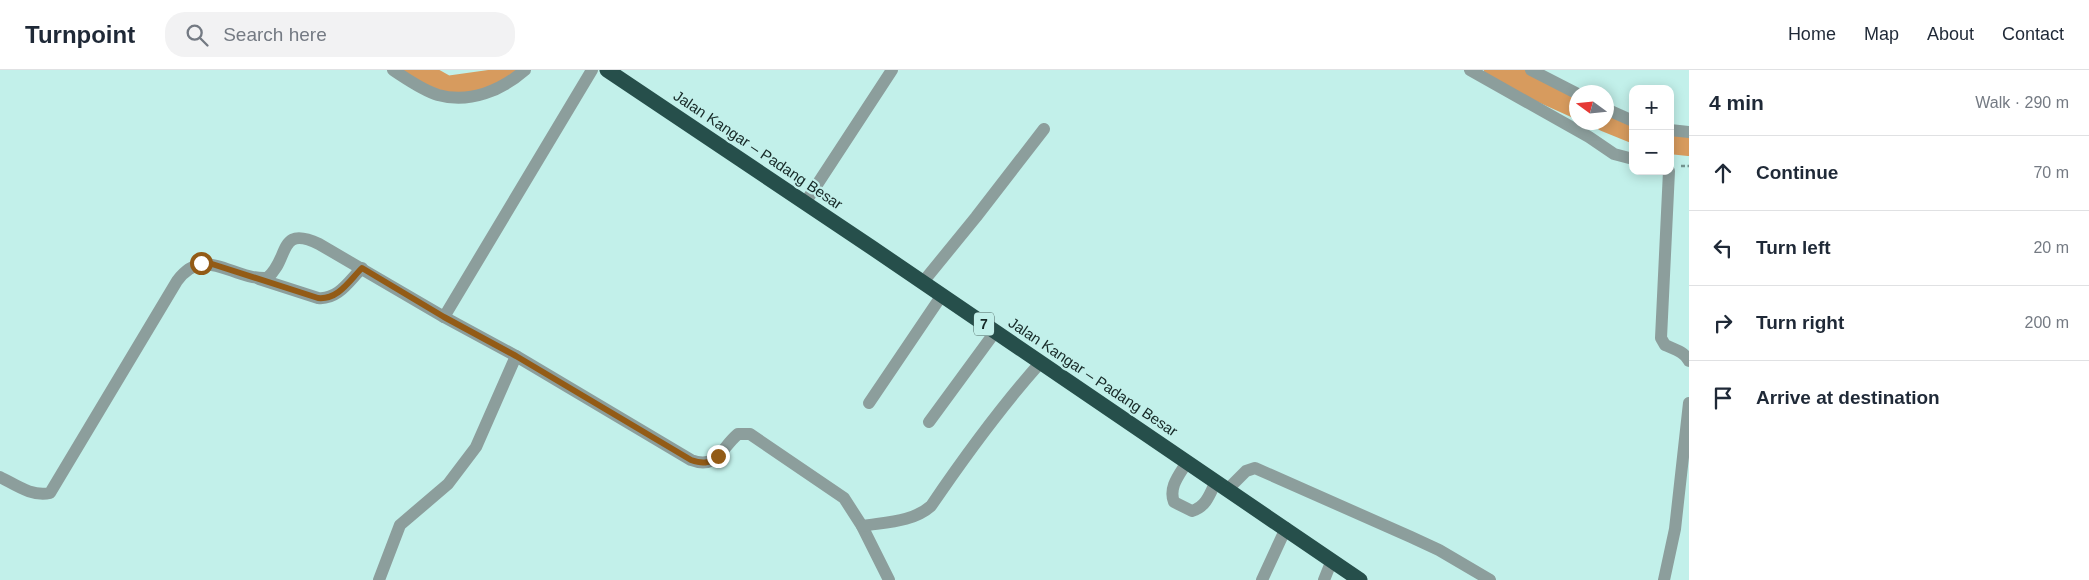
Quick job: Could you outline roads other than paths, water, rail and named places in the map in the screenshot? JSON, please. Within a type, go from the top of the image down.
[{"type":"highway","name":"Jalan Kangar – Padang Besar","points":[[607,70],[923,282],[1360,580]]},
{"type":"street","points":[[393,70],[413,83],[437,94],[452,97],[471,96],[495,91],[511,83],[525,70]]},
{"type":"street","points":[[444,317],[592,70]]},
{"type":"street","points":[[805,203],[892,70]]},
{"type":"street","points":[[1470,70],[1589,137],[1614,154],[1629,158]]},
{"type":"street","points":[[1531,70],[1569,90]]},
{"type":"street","points":[[1614,113],[1629,119]]},
{"type":"street","points":[[923,282],[1044,129]]},
{"type":"street","points":[[1674,130],[1689,132]]},
{"type":"street","points":[[1669,175],[1661,338],[1666,346],[1678,350],[1688,358],[1689,362]]},
{"type":"street","points":[[259,279],[272,275],[287,244],[295,238],[302,237],[319,244],[362,268],[698,462],[711,461],[738,434],[750,434],[844,498],[862,526],[889,580]]},
{"type":"street","points":[[0,477],[33,493],[50,493],[177,281],[188,268],[196,264],[205,263],[318,298],[328,299],[336,295],[362,268]]},
{"type":"street","points":[[869,403],[942,295]]},
{"type":"street","points":[[930,422],[995,332]]},
{"type":"street","points":[[380,580],[400,525],[448,484],[476,446],[516,356]]},
{"type":"street","points":[[862,526],[910,518],[924,512],[931,506],[974,443],[1040,363]]},
{"type":"street","points":[[1664,580],[1675,529],[1689,403]]},
{"type":"street","points":[[1187,462],[1173,486],[1172,496],[1174,502],[1192,511],[1199,509],[1205,504],[1222,485],[1246,470],[1255,468],[1411,536],[1490,580]]},
{"type":"street","points":[[1262,580],[1286,528]]},
{"type":"street","points":[[1324,580],[1332,560]]},
{"type":"waterway","points":[[415,70],[447,88],[496,81],[506,70]]},
{"type":"waterway","points":[[1496,70],[1569,103]]},
{"type":"waterway","points":[[1614,123],[1631,130]]},
{"type":"waterway","points":[[1674,142],[1689,144]]}]
